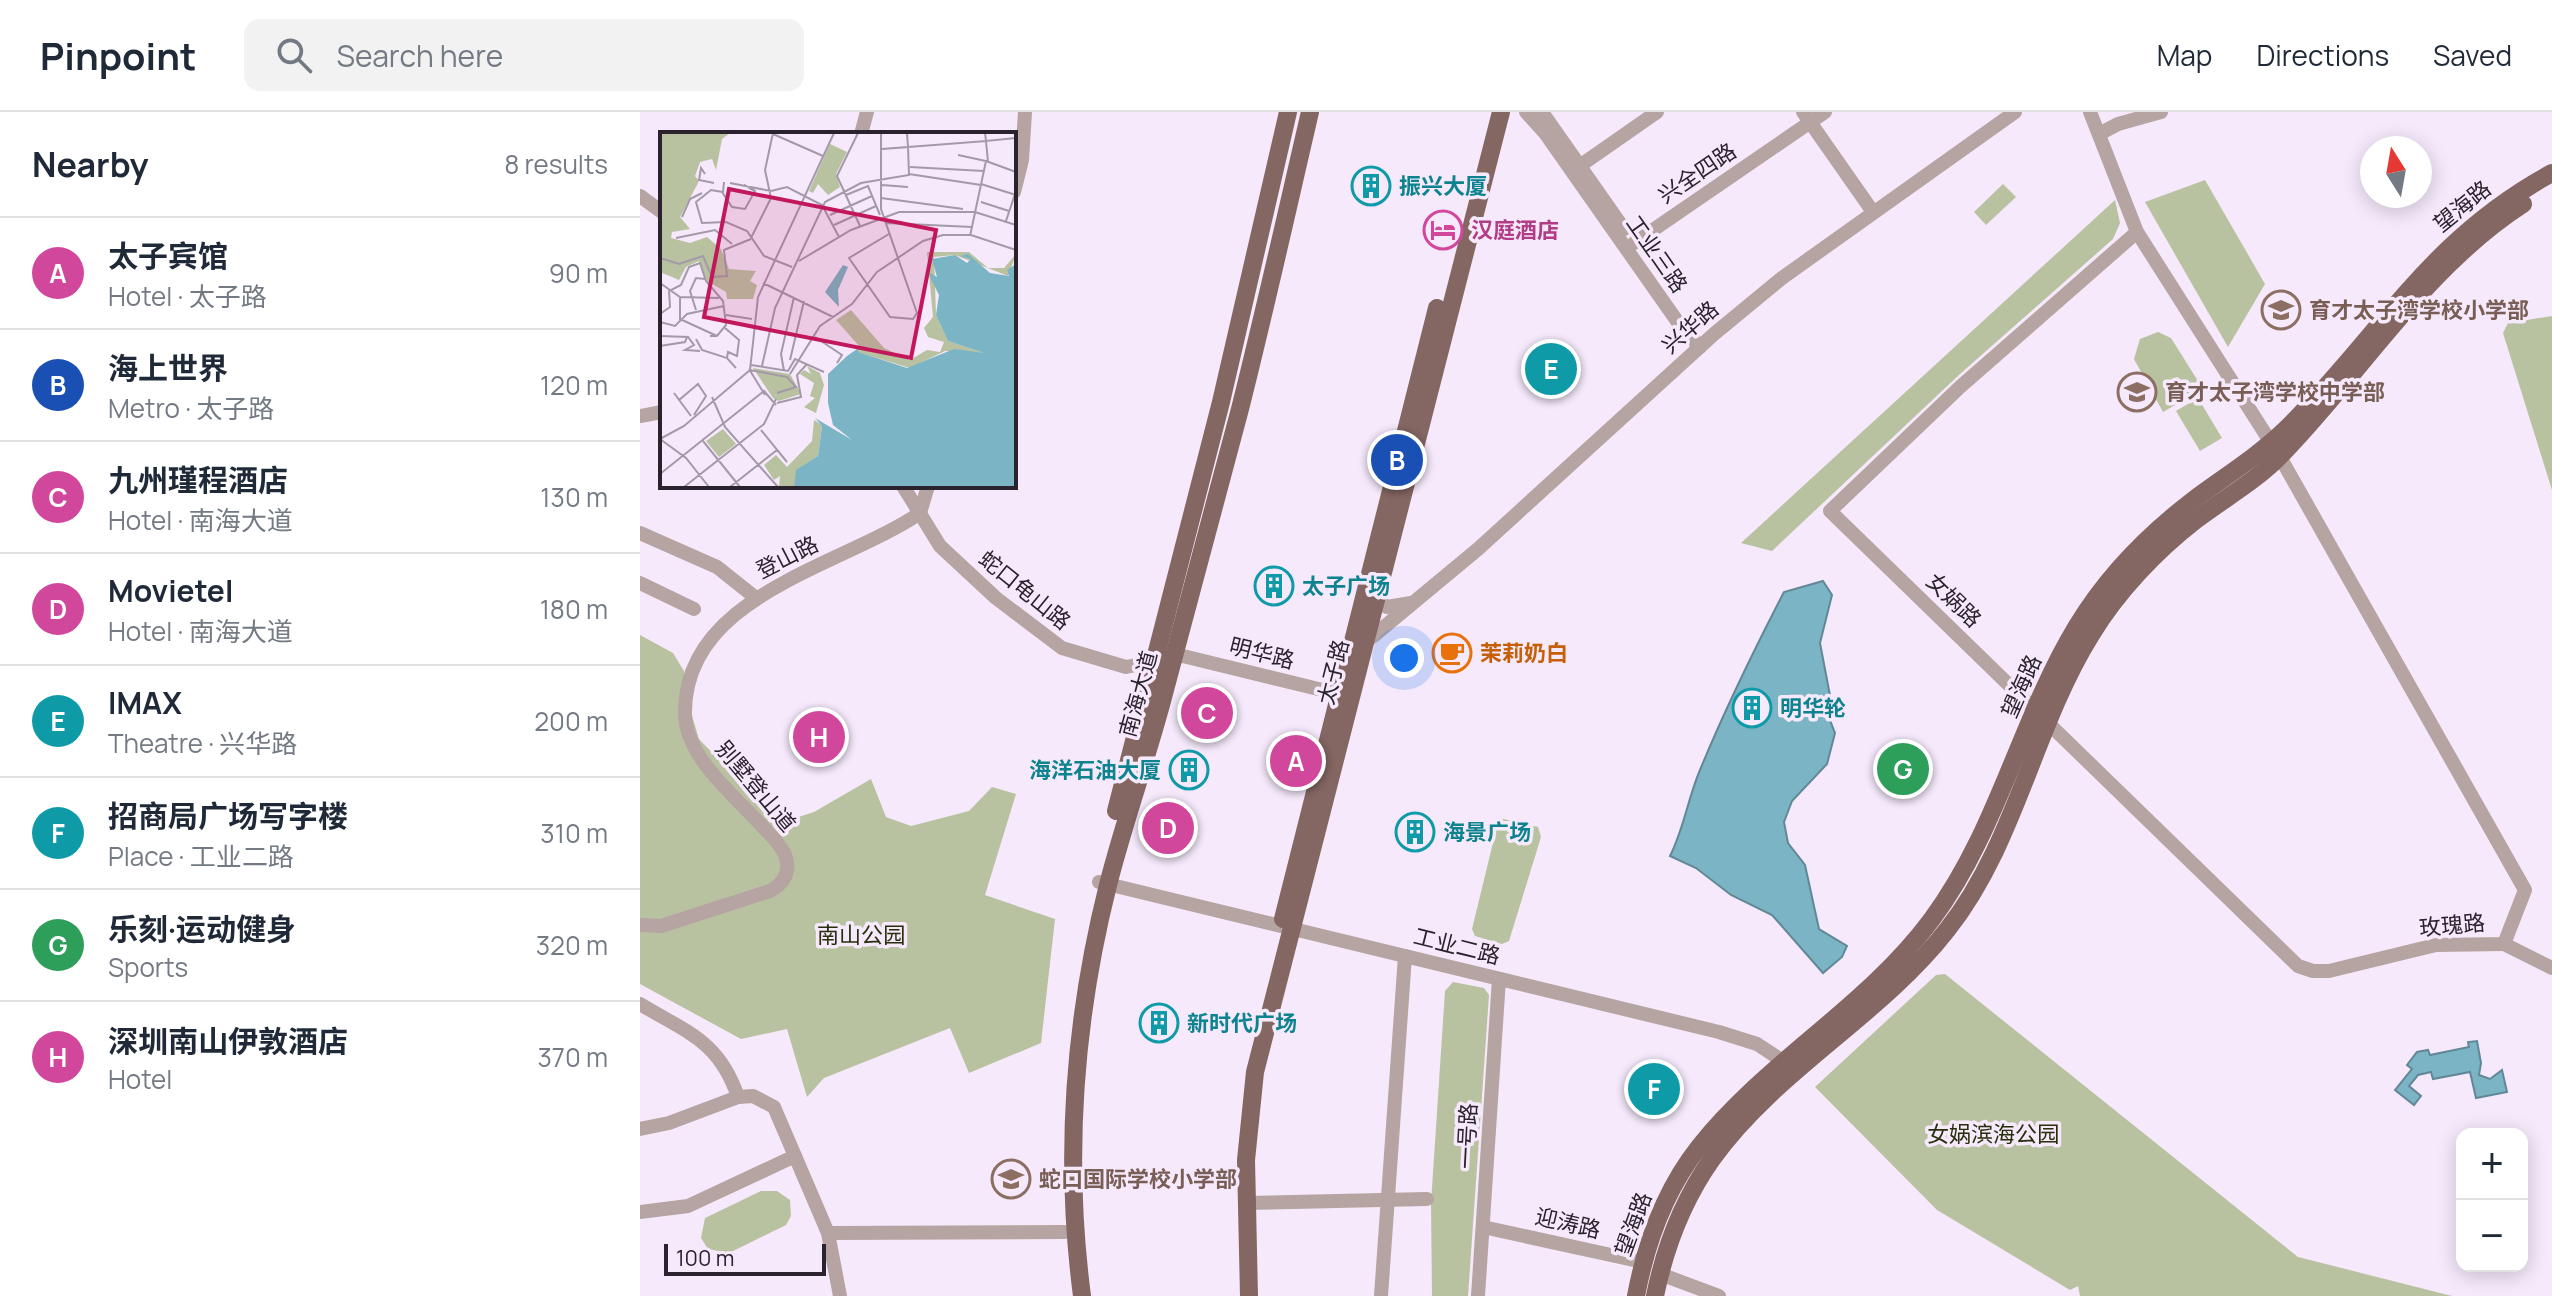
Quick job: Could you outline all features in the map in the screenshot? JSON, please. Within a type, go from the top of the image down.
[{"type":"main road","name":"南海大道","points":[[1071,1296],[1062,1141],[1067,1059],[1076,994],[1154,661],[1221,402],[1288,112]]},
{"type":"main road","name":"南海大道","points":[[1082,1296],[1072,1185],[1077,1058],[1104,883],[1173,656],[1240,408],[1310,112]]},
{"type":"main road","name":"太子路","points":[[1249,1296],[1247,1203],[1252,1088],[1339,694],[1488,112]]},
{"type":"main road","name":"太子路","points":[[1237,1296],[1237,1108],[1365,643],[1501,112]]},
{"type":"main road","name":"望海路","points":[[2275,450],[2457,238],[2489,211],[2552,173]]},
{"type":"main road","name":"望海路","points":[[1636,1296],[1643,1262],[1670,1193],[1699,1147],[1733,1110],[1792,1067],[1916,953],[1972,855],[2041,715],[2077,625],[2122,566],[2189,503],[2275,450],[2432,280],[2491,226],[2552,187]]},
{"type":"main road","name":"望海路","points":[[1655,1296],[1684,1207],[1713,1158],[1792,1067]]},
{"type":"street","points":[[862,132],[867,112]]},
{"type":"street","points":[[1016,184],[1022,160],[1025,112]]},
{"type":"street","name":"工业三路","points":[[1526,112],[1545,133],[1677,321],[1700,347]]},
{"type":"street","name":"工业三路","points":[[1542,112],[1684,316],[1700,347]]},
{"type":"street","points":[[1581,165],[1657,112]]},
{"type":"street","name":"兴全四路","points":[[1634,243],[1807,117],[1825,112]]},
{"type":"street","name":"兴华路","points":[[1365,643],[1700,347],[1799,264],[2015,112]]},
{"type":"street","points":[[2090,112],[2137,232],[2275,450]]},
{"type":"street","points":[[2099,134],[2118,124],[2161,112]]},
{"type":"street","points":[[1807,117],[1873,212]]},
{"type":"street","points":[[640,196],[660,211]]},
{"type":"street","name":"女娲路","points":[[2041,715],[1830,511],[1960,387],[2137,232]]},
{"type":"street","points":[[640,416],[660,412]]},
{"type":"street","name":"玫瑰路","points":[[2041,715],[2298,966],[2313,971],[2329,971],[2436,945],[2504,944],[2525,890],[2275,450]]},
{"type":"street","name":"蛇口龟山路","points":[[904,488],[940,546],[1051,642],[1077,654],[1126,667],[1173,656]]},
{"type":"street","points":[[920,513],[927,488]]},
{"type":"street","name":"登山路","points":[[695,665],[718,630],[756,598],[920,513]]},
{"type":"street","points":[[640,533],[717,567],[756,598]]},
{"type":"street","points":[[640,583],[694,609]]},
{"type":"street","points":[[1376,600],[1387,607],[1415,602]]},
{"type":"street","name":"明华路","points":[[1173,656],[1339,694]]},
{"type":"street","name":"别墅登山道","points":[[640,925],[661,926],[770,891],[780,885],[786,874],[787,862],[776,842],[703,761],[689,736],[684,711],[695,665]]},
{"type":"street","name":"工业二路","points":[[1104,883],[1739,1037],[1792,1067]]},
{"type":"street","points":[[2504,944],[2552,968]]},
{"type":"street","points":[[1381,1296],[1385,1200],[1405,956]]},
{"type":"street","name":"一号路","points":[[1478,1296],[1499,979]]},
{"type":"street","points":[[640,1004],[702,1041],[720,1056],[738,1097]]},
{"type":"street","points":[[640,1129],[669,1123],[738,1097],[753,1096],[774,1107],[828,1233],[840,1296]]},
{"type":"street","points":[[640,1212],[688,1206],[795,1156]]},
{"type":"street","points":[[1247,1203],[1427,1199]]},
{"type":"street","name":"迎涛路","points":[[1483,1227],[1643,1262]]},
{"type":"street","points":[[828,1233],[1065,1232]]},
{"type":"street","points":[[1660,1274],[1718,1296]]},
{"type":"green space","points":[[2205,180],[2265,284],[2228,347],[2145,202]]},
{"type":"green space","points":[[2003,184],[2016,197],[1986,225],[1974,212]]},
{"type":"green space","points":[[2115,200],[2120,223],[2113,239],[1960,374],[1772,551],[1741,543]]},
{"type":"green space","points":[[2552,316],[2552,490],[2503,333],[2508,323]]},
{"type":"green space","points":[[2158,332],[2171,338],[2203,389],[2163,412],[2134,359],[2140,339]]},
{"type":"green space","points":[[2198,398],[2222,438],[2200,451],[2176,411]]},
{"type":"green space","name":"南山公园","points":[[640,635],[673,653],[684,671],[689,706],[699,739],[780,823],[814,812],[871,779],[886,817],[911,826],[969,811],[992,787],[1016,794],[985,895],[1055,919],[1041,1043],[969,1073],[950,1028],[824,1078],[807,1097],[787,1029],[741,1039],[640,984]]},
{"type":"green space","points":[[1499,818],[1538,827],[1541,837],[1509,941],[1502,944],[1475,936],[1472,929]]},
{"type":"green space","name":"女娲滨海公园","points":[[1945,974],[2298,1257],[2452,1296],[2080,1296],[2078,1286],[2070,1290],[1937,1210],[1815,1087],[1936,975]]},
{"type":"green space","points":[[1453,982],[1484,988],[1489,995],[1468,1296],[1432,1296],[1431,1203],[1445,991]]},
{"type":"green space","points":[[761,1191],[777,1191],[790,1200],[791,1216],[786,1225],[729,1253],[708,1249],[701,1238],[705,1218]]},
{"type":"water","points":[[1823,581],[1832,595],[1820,643],[1832,706],[1828,715],[1835,733],[1827,764],[1792,801],[1784,822],[1788,843],[1805,865],[1819,929],[1847,946],[1842,957],[1823,973],[1772,915],[1731,895],[1696,868],[1670,856],[1710,747],[1784,592]]},
{"type":"water","points":[[2477,1041],[2481,1063],[2479,1075],[2490,1079],[2502,1070],[2507,1092],[2476,1098],[2470,1072],[2433,1079],[2431,1072],[2418,1075],[2409,1086],[2421,1096],[2414,1105],[2395,1090],[2412,1069],[2407,1065],[2417,1052],[2428,1050],[2430,1055],[2469,1047],[2468,1042]]},
{"type":"place","name":"振兴大厦","points":[[1371,186]]},
{"type":"place","name":"汉庭酒店","points":[[1443,230]]},
{"type":"place","name":"育才太子湾学校小学部","points":[[2281,310]]},
{"type":"place","name":"IMAX","points":[[1551,369]]},
{"type":"place","name":"育才太子湾学校中学部","points":[[2137,392]]},
{"type":"place","name":"海上世界","points":[[1397,460]]},
{"type":"place","name":"太子广场","points":[[1274,586]]},
{"type":"place","name":"茉莉奶白","points":[[1452,653]]},
{"type":"place","name":"明华轮","points":[[1752,708]]},
{"type":"place","name":"九州瑾程酒店","points":[[1207,713]]},
{"type":"place","name":"深圳南山伊敦酒店","points":[[819,737]]},
{"type":"place","name":"太子宾馆","points":[[1296,761]]},
{"type":"place","name":"乐刻·运动健身","points":[[1903,769]]},
{"type":"place","name":"海洋石油大厦","points":[[1189,770]]},
{"type":"place","name":"Movietel","points":[[1168,828]]},
{"type":"place","name":"海景广场","points":[[1415,832]]},
{"type":"place","name":"新时代广场","points":[[1159,1023]]},
{"type":"place","name":"招商局广场写字楼","points":[[1654,1089]]},
{"type":"place","name":"蛇口国际学校小学部","points":[[1011,1179]]}]
